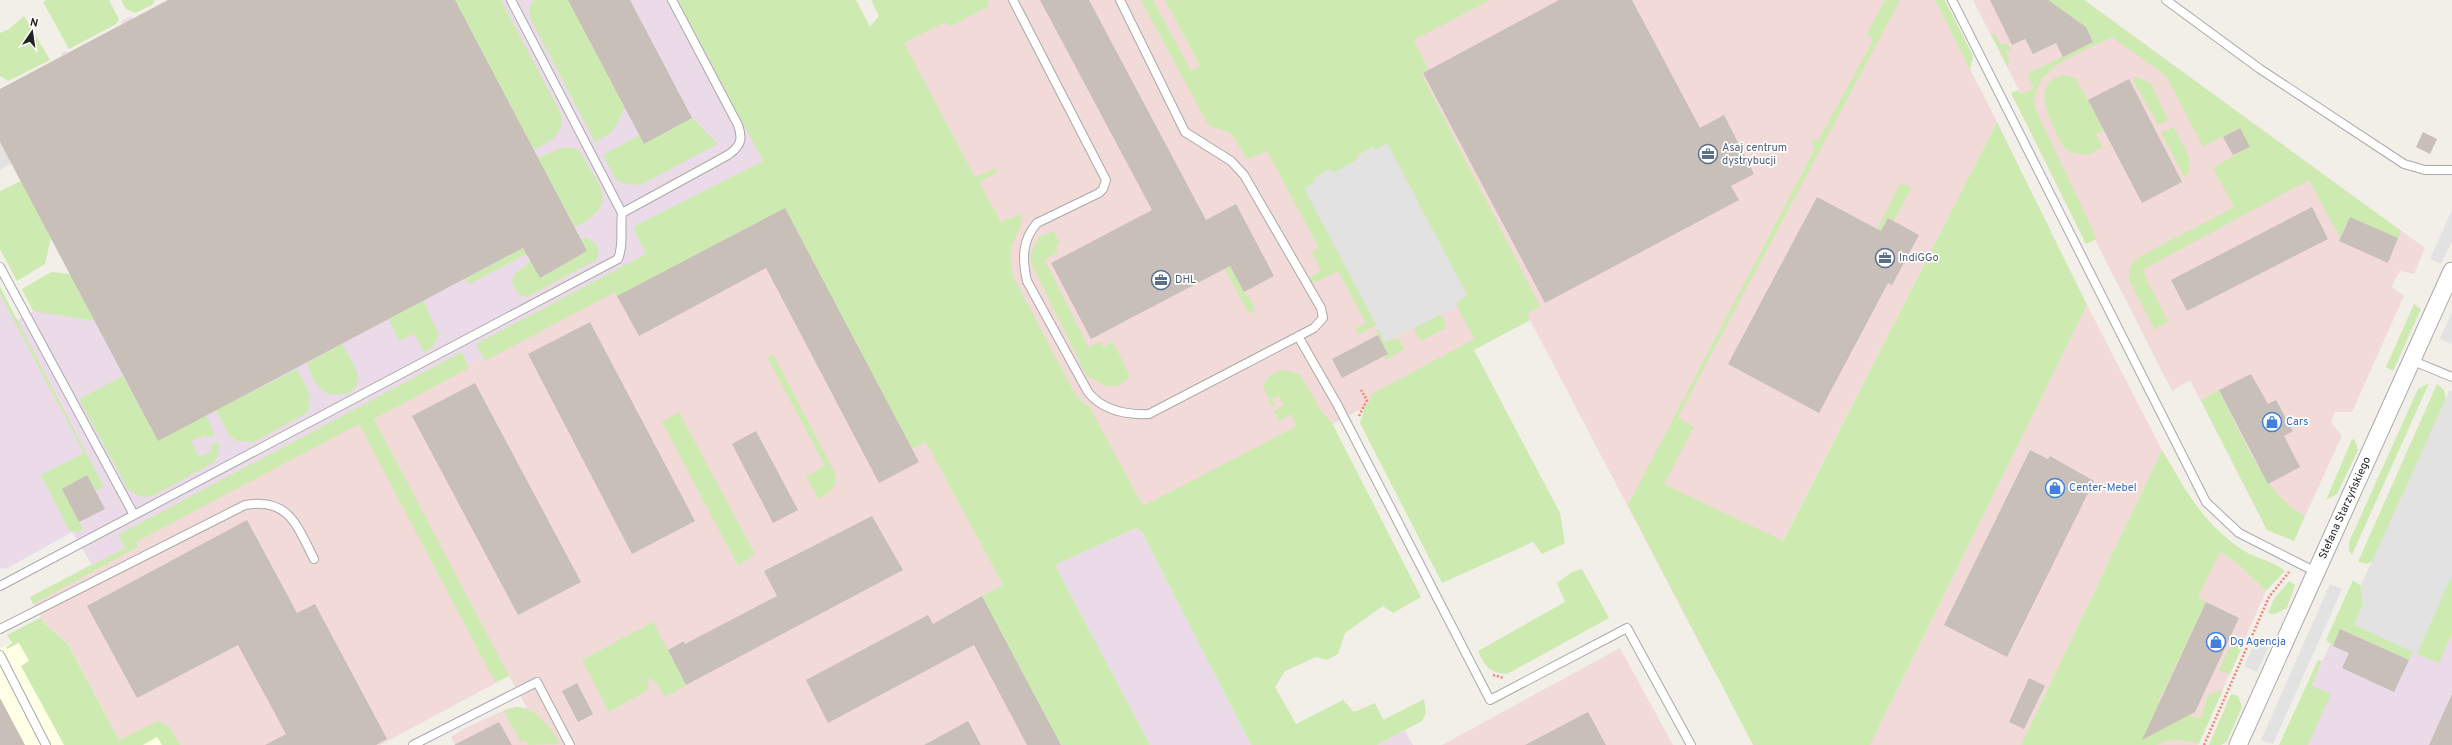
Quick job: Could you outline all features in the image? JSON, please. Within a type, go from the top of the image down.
[{"type":"street","name":"Stefana Starzyńskiego","points":[[2238,745],[2452,271]]},
{"type":"lane","points":[[0,586],[618,259],[622,242],[620,226],[622,213],[511,0]]},
{"type":"lane","points":[[622,213],[738,148],[742,136],[738,125],[672,0]]},
{"type":"lane","points":[[1013,0],[1106,180],[1103,189],[1099,193],[1037,223],[1031,230],[1023,250],[1023,264],[1027,281],[1093,399],[1118,412],[1149,414],[1298,336],[1319,324],[1323,318],[1320,308],[1244,175],[1231,161],[1185,132],[1120,0]]},
{"type":"lane","points":[[1952,0],[2206,502],[2238,533],[2316,572]]},
{"type":"lane","points":[[2166,0],[2260,69],[2404,164],[2426,170],[2452,170]]},
{"type":"lane","points":[[0,267],[134,515]]},
{"type":"lane","points":[[1298,336],[1341,411],[1490,700],[1627,628],[1692,745]]},
{"type":"lane","points":[[2411,360],[2452,378]]},
{"type":"lane","points":[[0,629],[245,505],[260,502],[284,510],[295,522],[314,559]]},
{"type":"lane","points":[[0,655],[46,745]]},
{"type":"lane","points":[[413,745],[537,682],[570,745]]},
{"type":"path","points":[[1358,423],[1360,411],[1366,400],[1361,390]]},
{"type":"path","points":[[2204,745],[2269,597],[2297,563]]},
{"type":"path","points":[[1487,672],[1491,675],[1508,677]]},
{"type":"shaded area","points":[[168,0],[692,0],[794,193],[92,565],[72,532],[6,569],[0,568],[0,294],[15,321],[77,288],[12,163],[25,76],[62,56],[61,53],[66,51],[67,53],[122,24],[121,21],[131,16],[133,19]]},
{"type":"shaded area","points":[[893,0],[1165,0],[1200,66],[1470,0],[1935,0],[1997,122],[1715,673],[1530,320],[1136,528],[870,27]]},
{"type":"shaded area","points":[[1973,0],[2084,0],[2425,248],[2414,274],[2400,271],[2395,279],[2392,287],[2404,296],[2352,412],[2335,412],[2331,422],[2342,436],[2305,516],[2290,539],[2267,530],[2190,380],[2172,391]]},
{"type":"shaded area","points":[[0,142],[12,163],[0,170]]},
{"type":"shaded area","points":[[1387,143],[1467,295],[1456,302],[1457,307],[1385,342],[1304,188],[1314,183],[1315,177],[1329,169],[1332,172],[1335,172],[1358,159],[1358,155],[1372,147],[1376,150]]},
{"type":"shaded area","points":[[794,193],[1003,585],[982,597],[1061,745],[455,745],[451,737],[465,728],[507,709],[516,707],[527,708],[509,676],[380,745],[176,745],[120,742],[68,644],[44,623],[30,597]]},
{"type":"shaded area","points":[[2452,210],[2452,241],[2441,264],[2430,259]]},
{"type":"shaded area","points":[[2087,305],[2162,450],[2021,745],[1870,745]]},
{"type":"shaded area","points":[[2452,312],[2452,341],[2451,344],[2440,339]]},
{"type":"shaded area","points":[[2450,390],[2452,391],[2452,575],[2417,654],[2354,625],[2363,604],[2361,585]]},
{"type":"shaded area","points":[[1136,528],[1142,532],[1251,745],[1150,745],[1055,565]]},
{"type":"shaded area","points":[[2220,550],[2239,565],[2266,591],[2198,745],[2130,745]]},
{"type":"shaded area","points":[[2452,575],[2452,745],[2286,745],[2341,619]]},
{"type":"shaded area","points":[[2330,584],[2342,589],[2273,744],[2261,740]]},
{"type":"shaded area","points":[[42,617],[44,623],[68,644],[119,740],[157,725],[176,745],[0,745],[0,649],[11,643],[9,638],[40,621]]},
{"type":"shaded area","points":[[2256,640],[2269,646],[2257,672],[2244,666]]},
{"type":"shaded area","points":[[1620,648],[1673,745],[1442,745]]},
{"type":"shaded area","points":[[1405,730],[1413,745],[1377,745]]},
{"type":"green space","points":[[46,0],[109,0],[119,19],[116,24],[69,49],[43,2]]},
{"type":"green space","points":[[121,0],[155,0],[152,5],[135,13],[126,9]]},
{"type":"green space","points":[[455,0],[501,0],[562,116],[562,123],[558,133],[550,141],[534,150]]},
{"type":"green space","points":[[533,0],[568,0],[625,108],[612,132],[595,142],[530,18],[530,6]]},
{"type":"green space","points":[[678,0],[856,0],[870,27],[879,16],[871,0],[988,0],[989,6],[953,25],[948,26],[945,22],[904,43],[975,177],[996,168],[997,172],[979,182],[1001,222],[1021,214],[1022,218],[1020,228],[1011,250],[1011,264],[1014,278],[1074,392],[1082,402],[1089,406],[1143,506],[1297,426],[1291,414],[1279,421],[1274,411],[1284,405],[1279,396],[1272,399],[1275,406],[1272,407],[1263,386],[1270,376],[1278,371],[1289,371],[1300,375],[1322,412],[1332,423],[1421,597],[1393,613],[1383,606],[1345,633],[1338,654],[1327,660],[1316,657],[1285,671],[1275,687],[1296,724],[1343,700],[1354,712],[1375,703],[1383,720],[1424,699],[1426,713],[1422,721],[1377,745],[1251,745],[1142,532],[1136,528],[1055,565],[1150,745],[1061,745],[982,596],[1003,585],[926,442],[912,449],[785,208],[617,296],[615,292],[485,361],[476,344],[646,254],[633,227],[763,161]]},
{"type":"green space","points":[[1141,0],[1153,0],[1191,71],[1200,66],[1165,0],[1490,0],[1414,40],[1428,69],[1421,73],[1540,306],[1527,314],[1530,320],[1474,350],[1560,513],[1565,543],[1542,554],[1533,542],[1442,583],[1360,423],[1365,406],[1372,399],[1370,395],[1474,339],[1456,304],[1467,295],[1387,143],[1335,172],[1329,170],[1315,177],[1314,183],[1376,325],[1358,335],[1355,329],[1366,323],[1338,271],[1316,282],[1310,281],[1309,278],[1321,271],[1312,252],[1319,248],[1267,151],[1247,159],[1231,133],[1210,126]]},
{"type":"green space","points":[[1885,0],[1900,0],[1678,417],[1694,427],[1664,484],[1783,541],[1997,122],[2087,305],[1870,745],[1753,745],[1628,505],[1815,148],[1812,145],[1812,140],[1818,141],[1873,40],[1867,34]]},
{"type":"green space","points":[[1935,0],[1945,0],[1973,56],[1970,70]]},
{"type":"green space","points":[[2048,0],[2084,0],[2401,231],[2398,238],[2350,217],[2340,238],[2309,180],[2144,269],[2145,276],[2168,321],[2155,330],[2129,280],[2129,271],[2131,266],[2137,258],[2234,207],[2213,168],[2249,147],[2239,128],[2203,147],[2166,76],[2112,37],[2060,63],[2040,82],[2035,94],[2035,108],[2097,239],[2086,244],[2011,93],[2018,90],[2021,94],[2034,88],[2027,74],[2093,42],[2086,27]]},
{"type":"green space","points":[[24,16],[50,60],[8,81],[0,76],[0,33],[9,29]]},
{"type":"green space","points":[[1991,34],[1996,35],[2001,45],[2007,43],[2011,49],[2006,52],[2010,62],[2007,66]]},
{"type":"green space","points":[[2064,75],[2076,78],[2104,131],[2096,134],[2103,147],[2088,155],[2071,152],[2062,144],[2045,105],[2045,90],[2048,84],[2054,79]]},
{"type":"green space","points":[[2136,77],[2151,83],[2168,120],[2158,125],[2132,78]]},
{"type":"green space","points":[[692,118],[718,144],[640,185],[621,183],[616,179],[603,155],[640,135],[644,144]]},
{"type":"green space","points":[[2173,127],[2187,152],[2189,159],[2189,172],[2185,178],[2161,133]]},
{"type":"green space","points":[[567,147],[577,149],[581,153],[600,186],[602,195],[602,203],[598,211],[589,219],[575,227],[538,158]]},
{"type":"green space","points":[[21,181],[51,238],[45,264],[17,281],[0,249],[0,191]]},
{"type":"green space","points":[[1900,184],[1912,187],[1894,221],[1888,218],[1881,231],[1877,229]]},
{"type":"green space","points":[[1054,231],[1059,243],[1056,247],[1058,252],[1045,260],[1088,347],[1101,342],[1103,347],[1113,342],[1129,374],[1128,379],[1117,386],[1107,386],[1086,375],[1033,267],[1030,256],[1038,237]]},
{"type":"green space","points":[[586,238],[597,246],[598,252],[596,260],[527,297],[516,292],[512,280],[516,273],[531,261],[540,278],[587,251],[581,239]]},
{"type":"green space","points":[[523,248],[527,254],[469,284],[465,279]]},
{"type":"green space","points":[[1230,266],[1246,296],[1249,295],[1256,313],[1247,311],[1225,269]]},
{"type":"green space","points":[[51,272],[70,274],[95,321],[33,311],[22,289]]},
{"type":"green space","points":[[0,287],[104,487],[95,491],[87,475],[62,489],[83,529],[78,532],[69,530],[41,475],[84,453],[0,294]]},
{"type":"green space","points":[[423,301],[439,334],[433,347],[424,352],[414,334],[399,341],[389,319]]},
{"type":"green space","points":[[2414,304],[2421,309],[2393,371],[2386,367]]},
{"type":"green space","points":[[1439,315],[1444,318],[1446,328],[1421,341],[1415,331],[1415,327]]},
{"type":"green space","points":[[1379,330],[1385,342],[1399,338],[1404,349],[1386,360],[1384,356],[1388,354],[1376,331]]},
{"type":"green space","points":[[342,344],[355,367],[358,381],[353,390],[348,393],[337,395],[326,393],[317,385],[307,363]]},
{"type":"green space","points":[[462,352],[469,368],[374,419],[509,676],[495,682],[359,424],[138,541],[136,543],[138,547],[33,604],[30,597],[125,548],[118,535]]},
{"type":"green space","points":[[773,354],[836,475],[834,488],[820,499],[817,497],[806,476],[825,466],[767,357]]},
{"type":"green space","points":[[297,369],[310,394],[309,409],[305,414],[254,442],[237,441],[229,435],[216,410]]},
{"type":"green space","points":[[123,376],[158,441],[206,415],[215,435],[206,438],[204,435],[191,441],[199,457],[212,451],[210,446],[219,442],[218,456],[213,463],[152,496],[141,497],[128,489],[79,399]]},
{"type":"green space","points":[[2429,383],[2352,555],[2349,551],[2349,542],[2418,389]]},
{"type":"green space","points":[[2437,384],[2444,390],[2446,399],[2374,560],[2367,564],[2358,562]]},
{"type":"green space","points":[[2219,390],[2244,442],[2265,478],[2291,507],[2305,516],[2294,541],[2267,530],[2201,400]]},
{"type":"green space","points":[[679,412],[755,554],[739,565],[737,564],[662,422]]},
{"type":"green space","points":[[2352,439],[2355,440],[2358,450],[2337,494],[2326,500]]},
{"type":"green space","points":[[2162,450],[2179,480],[2197,506],[2217,529],[2244,551],[2276,565],[2285,571],[2266,591],[2239,565],[2220,551],[2198,598],[2206,602],[2158,703],[2160,706],[2147,728],[2156,732],[2189,715],[2200,719],[2208,695],[2223,690],[2199,743],[2178,740],[2167,741],[2157,745],[2021,745]]},
{"type":"green space","points":[[2452,567],[2452,634],[2439,663],[2413,652],[2409,660],[2341,629],[2333,646],[2326,640],[2353,580],[2361,586],[2363,604]]},
{"type":"green space","points":[[1582,569],[1609,618],[1507,674],[1496,672],[1488,668],[1478,651],[1565,602],[1557,583],[1572,572]]},
{"type":"green space","points":[[2289,581],[2295,585],[2287,608],[2275,614],[2268,613],[2274,599]]},
{"type":"green space","points":[[42,617],[44,623],[68,644],[119,740],[158,721],[169,726],[180,745],[162,745],[157,737],[143,745],[64,745],[21,666],[29,661],[19,643],[7,649],[6,647],[12,643],[7,635]]},
{"type":"green space","points":[[653,622],[686,685],[665,697],[658,685],[650,678],[647,680],[649,689],[609,712],[582,660]]},
{"type":"green space","points":[[2235,636],[2245,640],[2230,674],[2219,670]]},
{"type":"green space","points":[[2318,660],[2322,661],[2312,686],[2331,694],[2308,745],[2279,745]]},
{"type":"green space","points":[[2231,694],[2238,696],[2242,707],[2227,741],[2221,745],[2209,745]]},
{"type":"green space","points":[[516,707],[531,711],[537,715],[552,731],[560,744],[528,745],[525,740],[521,742],[504,711]]},
{"type":"building","points":[[168,0],[455,0],[587,251],[540,278],[523,248],[158,441],[0,142],[0,89]]},
{"type":"building","points":[[568,0],[630,0],[692,118],[644,144]]},
{"type":"building","points":[[1040,0],[1089,0],[1206,220],[1236,204],[1274,276],[1244,292],[1230,266],[1091,339],[1051,263],[1152,210]]},
{"type":"building","points":[[1559,0],[1632,0],[1700,128],[1724,115],[1754,174],[1731,186],[1739,200],[1545,303],[1423,73]]},
{"type":"building","points":[[1990,0],[2048,0],[2086,27],[2093,42],[2063,57],[2056,43],[2033,54],[2025,39],[2012,45]]},
{"type":"building","points":[[2129,79],[2182,182],[2142,203],[2088,100]]},
{"type":"building","points":[[2240,128],[2250,147],[2233,155],[2223,137]]},
{"type":"building","points":[[2423,132],[2437,139],[2430,154],[2416,147]]},
{"type":"building","points":[[1817,197],[1881,231],[1888,218],[1919,235],[1892,285],[1888,283],[1819,413],[1728,364]]},
{"type":"building","points":[[2312,207],[2328,239],[2187,311],[2171,280]]},
{"type":"building","points":[[785,208],[919,462],[879,483],[766,268],[639,336],[617,296]]},
{"type":"building","points":[[2350,217],[2398,238],[2388,263],[2339,241]]},
{"type":"building","points":[[590,322],[695,521],[632,554],[528,354]]},
{"type":"building","points":[[1378,335],[1388,354],[1342,378],[1332,359]]},
{"type":"building","points":[[2251,374],[2268,404],[2276,400],[2293,431],[2284,436],[2300,467],[2268,484],[2219,390]]},
{"type":"building","points":[[475,383],[581,582],[518,615],[412,416]]},
{"type":"building","points":[[756,431],[798,510],[773,523],[732,444]]},
{"type":"building","points":[[2030,450],[2048,459],[2050,456],[2094,481],[2007,657],[1944,625]]},
{"type":"building","points":[[87,475],[105,509],[79,522],[62,489]]},
{"type":"building","points":[[872,516],[903,570],[686,685],[668,650],[684,641],[685,644],[777,596],[764,571]]},
{"type":"building","points":[[247,520],[297,613],[315,604],[387,739],[376,745],[265,745],[286,734],[238,645],[137,698],[87,606]]},
{"type":"building","points":[[982,596],[1061,745],[1027,745],[974,645],[828,723],[806,680],[928,615],[933,624]]},
{"type":"building","points":[[2206,602],[2239,618],[2195,712],[2142,740]]},
{"type":"building","points":[[2340,629],[2409,660],[2394,692],[2342,668],[2349,653],[2333,646]]},
{"type":"building","points":[[2029,678],[2045,686],[2024,729],[2009,722]]},
{"type":"building","points":[[577,683],[593,714],[578,722],[562,691]]},
{"type":"building","points":[[2452,694],[2452,745],[2429,745]]},
{"type":"building","points":[[0,698],[25,745],[0,745]]},
{"type":"building","points":[[1588,712],[1606,745],[1525,745]]},
{"type":"building","points":[[968,721],[981,745],[924,745]]},
{"type":"building","points":[[499,722],[512,745],[454,745]]},
{"type":"place","name":"Asaj centrum dystrybucji","points":[[1708,154]]},
{"type":"place","name":"IndiGGo","points":[[1885,258]]},
{"type":"place","name":"DHL","points":[[1161,280]]},
{"type":"place","name":"Cars","points":[[2272,422]]},
{"type":"place","name":"Center-Mebel","points":[[2055,488]]},
{"type":"place","name":"Dg Agencja","points":[[2216,642]]}]
